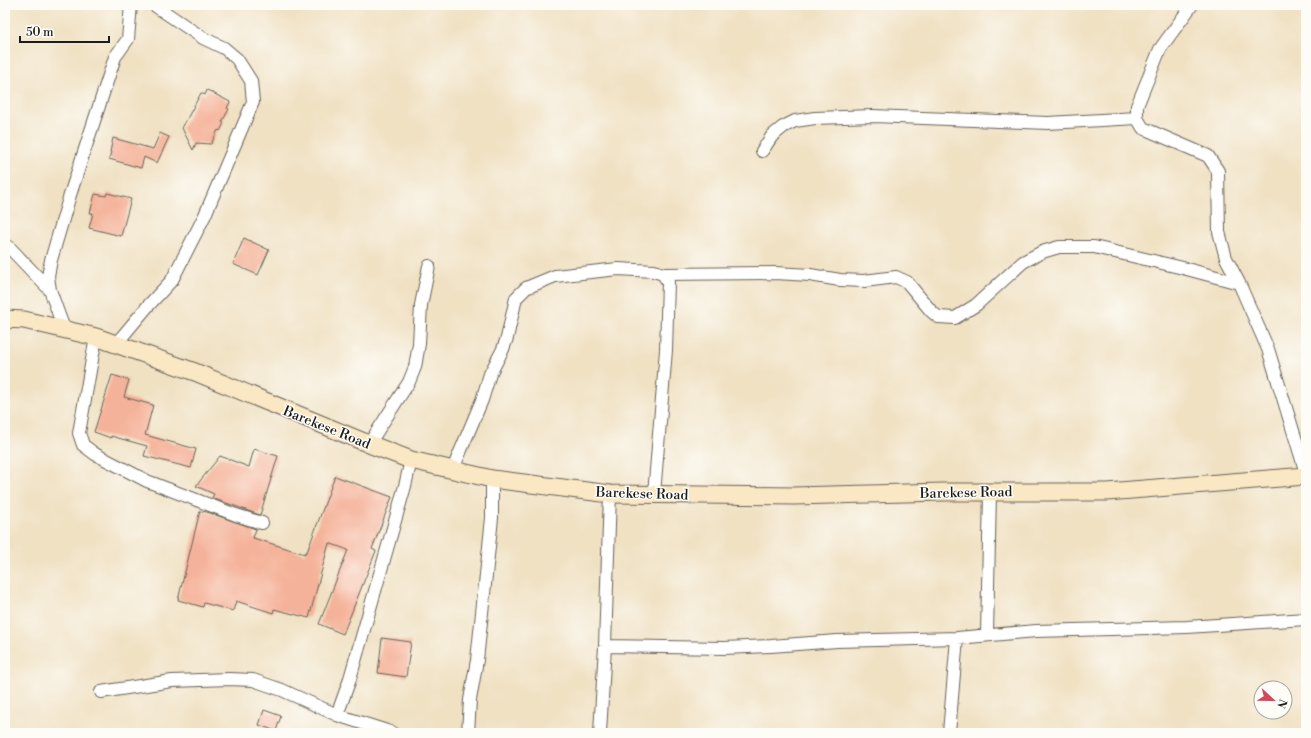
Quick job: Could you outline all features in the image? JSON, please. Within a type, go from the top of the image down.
[{"type":"main road","name":"Barekese Road","points":[[5,319],[24,320],[96,337],[195,372],[411,460],[492,479],[610,494],[794,496],[990,492],[1107,492],[1306,476]]},
{"type":"street","points":[[64,329],[50,290],[48,276],[55,245],[70,195],[115,57],[128,39],[131,5]]},
{"type":"street","points":[[116,344],[172,280],[205,214],[253,102],[251,82],[237,60],[224,48],[203,38],[154,5]]},
{"type":"street","points":[[1192,5],[1160,49],[1137,106],[1137,118],[1143,128],[1208,156],[1218,171],[1219,232],[1226,258],[1239,283],[1268,349],[1306,473]]},
{"type":"street","points":[[762,151],[772,136],[783,127],[795,121],[814,118],[873,116],[1048,123],[1137,118]]},
{"type":"street","points":[[453,469],[482,400],[490,374],[505,344],[516,298],[526,288],[555,276],[618,269],[654,271],[663,274],[775,273],[864,281],[896,277],[907,282],[931,311],[938,317],[955,318],[976,305],[1023,262],[1042,252],[1059,246],[1094,247],[1239,283]]},
{"type":"street","points":[[9,247],[50,290]]},
{"type":"street","points":[[369,444],[409,382],[415,367],[419,344],[421,304],[429,266]]},
{"type":"street","points":[[654,494],[666,350],[668,282],[663,274]]},
{"type":"street","points":[[96,337],[78,433],[84,445],[95,454],[147,481],[236,515],[262,523]]},
{"type":"street","points":[[337,716],[349,682],[405,486],[411,460]]},
{"type":"street","points":[[468,733],[470,700],[477,660],[492,518],[492,479]]},
{"type":"street","points":[[987,635],[990,492]]},
{"type":"street","points":[[600,733],[605,646],[610,494]]},
{"type":"street","points":[[605,646],[724,648],[837,641],[957,638],[1036,631],[1186,627],[1306,619]]},
{"type":"street","points":[[949,733],[957,638]]},
{"type":"street","points":[[101,692],[172,681],[229,679],[253,680],[282,690],[337,716],[393,733]]},
{"type":"building","points":[[207,90],[230,102],[227,108],[229,109],[222,122],[224,123],[220,131],[218,130],[211,144],[196,143],[193,150],[182,128],[201,93],[205,95]]},
{"type":"building","points":[[160,133],[169,137],[157,163],[144,157],[141,168],[109,159],[113,138],[153,149]]},
{"type":"building","points":[[107,193],[131,199],[121,236],[89,228],[93,213],[90,213],[95,194],[106,196]]},
{"type":"building","points":[[244,238],[269,250],[258,275],[233,264]]},
{"type":"building","points":[[112,375],[129,380],[124,397],[153,405],[145,435],[196,449],[191,468],[144,456],[147,446],[111,436],[111,438],[94,432]]},
{"type":"building","points":[[254,449],[278,456],[260,515],[212,498],[214,494],[196,486],[220,456],[249,467]]},
{"type":"building","points":[[335,476],[392,497],[372,549],[376,551],[343,634],[319,624],[348,550],[329,543],[309,618],[274,609],[273,613],[236,601],[233,611],[204,603],[203,607],[178,600],[200,511],[256,529],[253,538],[305,554]]},
{"type":"building","points":[[382,638],[411,642],[406,677],[378,673]]},
{"type":"building","points":[[264,710],[281,716],[276,731],[259,725]]}]
